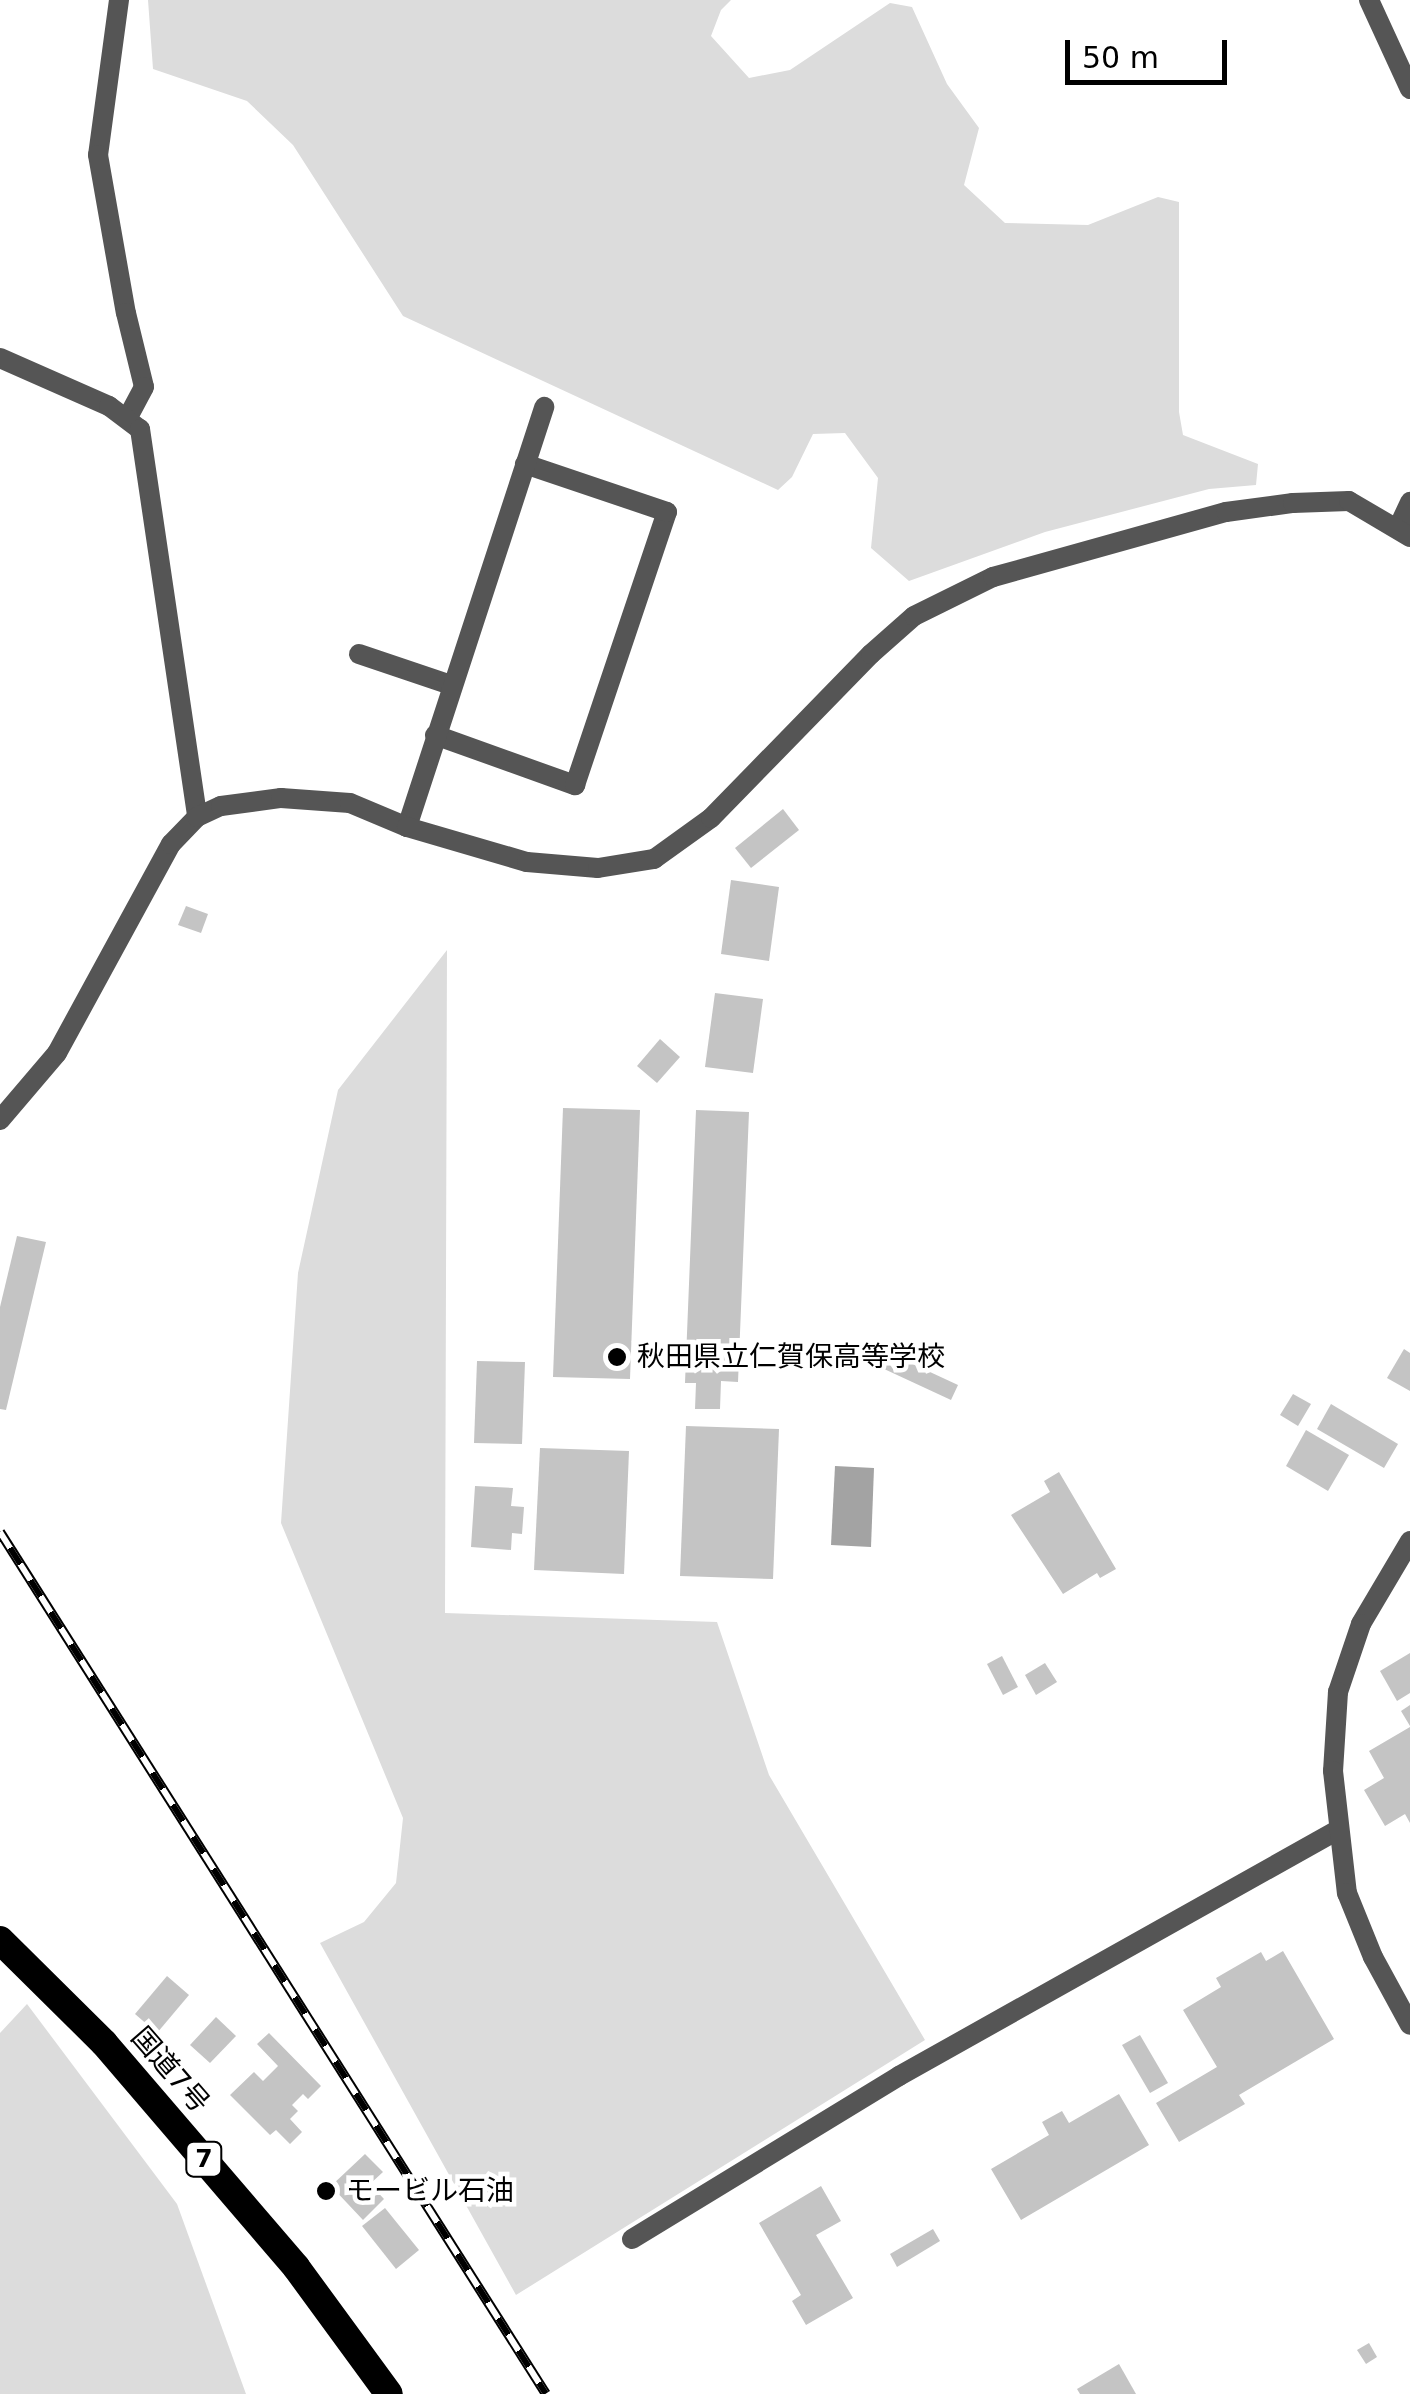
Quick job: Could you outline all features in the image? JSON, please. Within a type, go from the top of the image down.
[{"type":"highway","name":"国道7号","points":[[0,1940],[104,2043],[245,2207],[296,2267],[389,2394]]},
{"type":"street","points":[[118,0],[98,155],[126,314],[144,387],[127,419]]},
{"type":"street","points":[[1369,0],[1410,89]]},
{"type":"street","points":[[0,358],[108,406],[140,428],[197,817]]},
{"type":"street","points":[[407,827],[544,407]]},
{"type":"street","points":[[435,735],[575,785],[667,512],[525,464]]},
{"type":"street","points":[[0,1120],[58,1053],[171,844],[197,817],[221,806],[281,798],[350,803],[407,827],[527,862],[598,868],[654,859],[711,818],[871,654],[914,616],[993,577],[1226,512],[1293,503],[1350,500],[1404,532],[1410,502]]},
{"type":"street","points":[[360,654],[452,685]]},
{"type":"street","points":[[1410,1541],[1361,1624],[1338,1692],[1333,1771],[1336,1832],[1347,1893],[1373,1957],[1410,2025]]},
{"type":"street","points":[[632,2239],[899,2076],[1336,1832]]},
{"type":"shaded area","points":[[148,0],[731,0],[721,10],[711,36],[749,78],[790,70],[890,3],[912,7],[947,84],[979,128],[964,185],[1005,223],[1088,225],[1158,197],[1179,202],[1179,412],[1183,435],[1258,464],[1256,485],[1209,489],[1045,532],[909,581],[871,548],[878,478],[845,433],[813,434],[792,477],[778,490],[403,316],[293,145],[247,101],[153,69]]},
{"type":"shaded area","points":[[447,950],[445,1613],[717,1622],[769,1775],[925,2040],[516,2295],[320,1943],[364,1922],[396,1883],[403,1818],[281,1523],[298,1273],[338,1090]]},
{"type":"shaded area","points":[[835,1466],[874,1468],[871,1547],[831,1545]]},
{"type":"shaded area","points":[[27,2004],[177,2204],[246,2394],[0,2394],[0,2033]]},
{"type":"building","points":[[783,809],[799,830],[751,868],[735,848]]},
{"type":"building","points":[[731,880],[779,887],[769,961],[721,954]]},
{"type":"building","points":[[186,906],[208,914],[201,933],[178,925]]},
{"type":"building","points":[[715,993],[763,999],[753,1073],[705,1067]]},
{"type":"building","points":[[660,1039],[680,1057],[657,1083],[637,1066]]},
{"type":"building","points":[[563,1108],[640,1110],[630,1379],[553,1377]]},
{"type":"building","points":[[696,1110],[749,1112],[738,1382],[721,1381],[720,1409],[695,1409],[696,1383],[685,1383]]},
{"type":"building","points":[[17,1236],[46,1242],[6,1410],[0,1409],[0,1307]]},
{"type":"building","points":[[1404,1349],[1410,1353],[1410,1391],[1387,1378]]},
{"type":"building","points":[[889,1353],[958,1385],[951,1400],[882,1368]]},
{"type":"building","points":[[477,1361],[525,1362],[522,1444],[474,1443]]},
{"type":"building","points":[[1293,1394],[1311,1404],[1298,1426],[1280,1415]]},
{"type":"building","points":[[1331,1404],[1398,1444],[1384,1468],[1317,1429]]},
{"type":"building","points":[[686,1426],[779,1429],[773,1579],[680,1576]]},
{"type":"building","points":[[1306,1430],[1349,1455],[1328,1491],[1286,1466]]},
{"type":"building","points":[[540,1448],[629,1451],[624,1574],[534,1570]]},
{"type":"building","points":[[1059,1472],[1116,1569],[1100,1578],[1097,1573],[1063,1594],[1011,1515],[1050,1492],[1044,1481]]},
{"type":"building","points":[[475,1486],[513,1488],[511,1506],[524,1507],[522,1534],[512,1533],[511,1550],[471,1547]]},
{"type":"building","points":[[1410,1653],[1410,1693],[1397,1701],[1380,1671]]},
{"type":"building","points":[[1002,1656],[1018,1687],[1003,1695],[987,1664]]},
{"type":"building","points":[[1045,1663],[1057,1682],[1036,1695],[1025,1675]]},
{"type":"building","points":[[1410,1705],[1410,1726],[1401,1711]]},
{"type":"building","points":[[1410,1727],[1410,1823],[1405,1814],[1385,1826],[1364,1790],[1384,1778],[1369,1751]]},
{"type":"building","points":[[1283,1951],[1334,2039],[1239,2095],[1245,2104],[1179,2142],[1156,2103],[1217,2067],[1183,2010],[1221,1987],[1216,1978],[1261,1952],[1266,1961]]},
{"type":"building","points":[[167,1976],[189,1995],[157,2033],[135,2014]]},
{"type":"building","points":[[216,2017],[236,2036],[210,2063],[190,2045]]},
{"type":"building","points":[[269,2033],[321,2086],[308,2099],[303,2094],[292,2105],[298,2111],[290,2119],[302,2132],[290,2144],[276,2130],[270,2135],[230,2095],[254,2072],[263,2081],[278,2066],[257,2044]]},
{"type":"building","points":[[1140,2035],[1168,2083],[1150,2093],[1122,2045]]},
{"type":"building","points":[[1119,2094],[1149,2145],[1021,2220],[991,2169],[1049,2135],[1042,2122],[1062,2111],[1069,2123]]},
{"type":"building","points":[[365,2154],[383,2172],[370,2184],[384,2199],[363,2220],[331,2186]]},
{"type":"building","points":[[821,2186],[841,2221],[816,2235],[853,2298],[806,2325],[792,2301],[801,2295],[759,2223]]},
{"type":"building","points":[[385,2208],[419,2250],[396,2269],[362,2226]]},
{"type":"building","points":[[933,2229],[940,2241],[897,2267],[890,2254]]},
{"type":"building","points":[[1369,2343],[1377,2357],[1366,2364],[1357,2350]]},
{"type":"building","points":[[1119,2364],[1136,2394],[1080,2394],[1077,2389]]},
{"type":"railway","points":[[0,1532],[546,2394]]},
{"type":"place","name":"秋田県立仁賀保高等学校","points":[[617,1357]]},
{"type":"place","name":"モービル石油","points":[[326,2191]]}]
